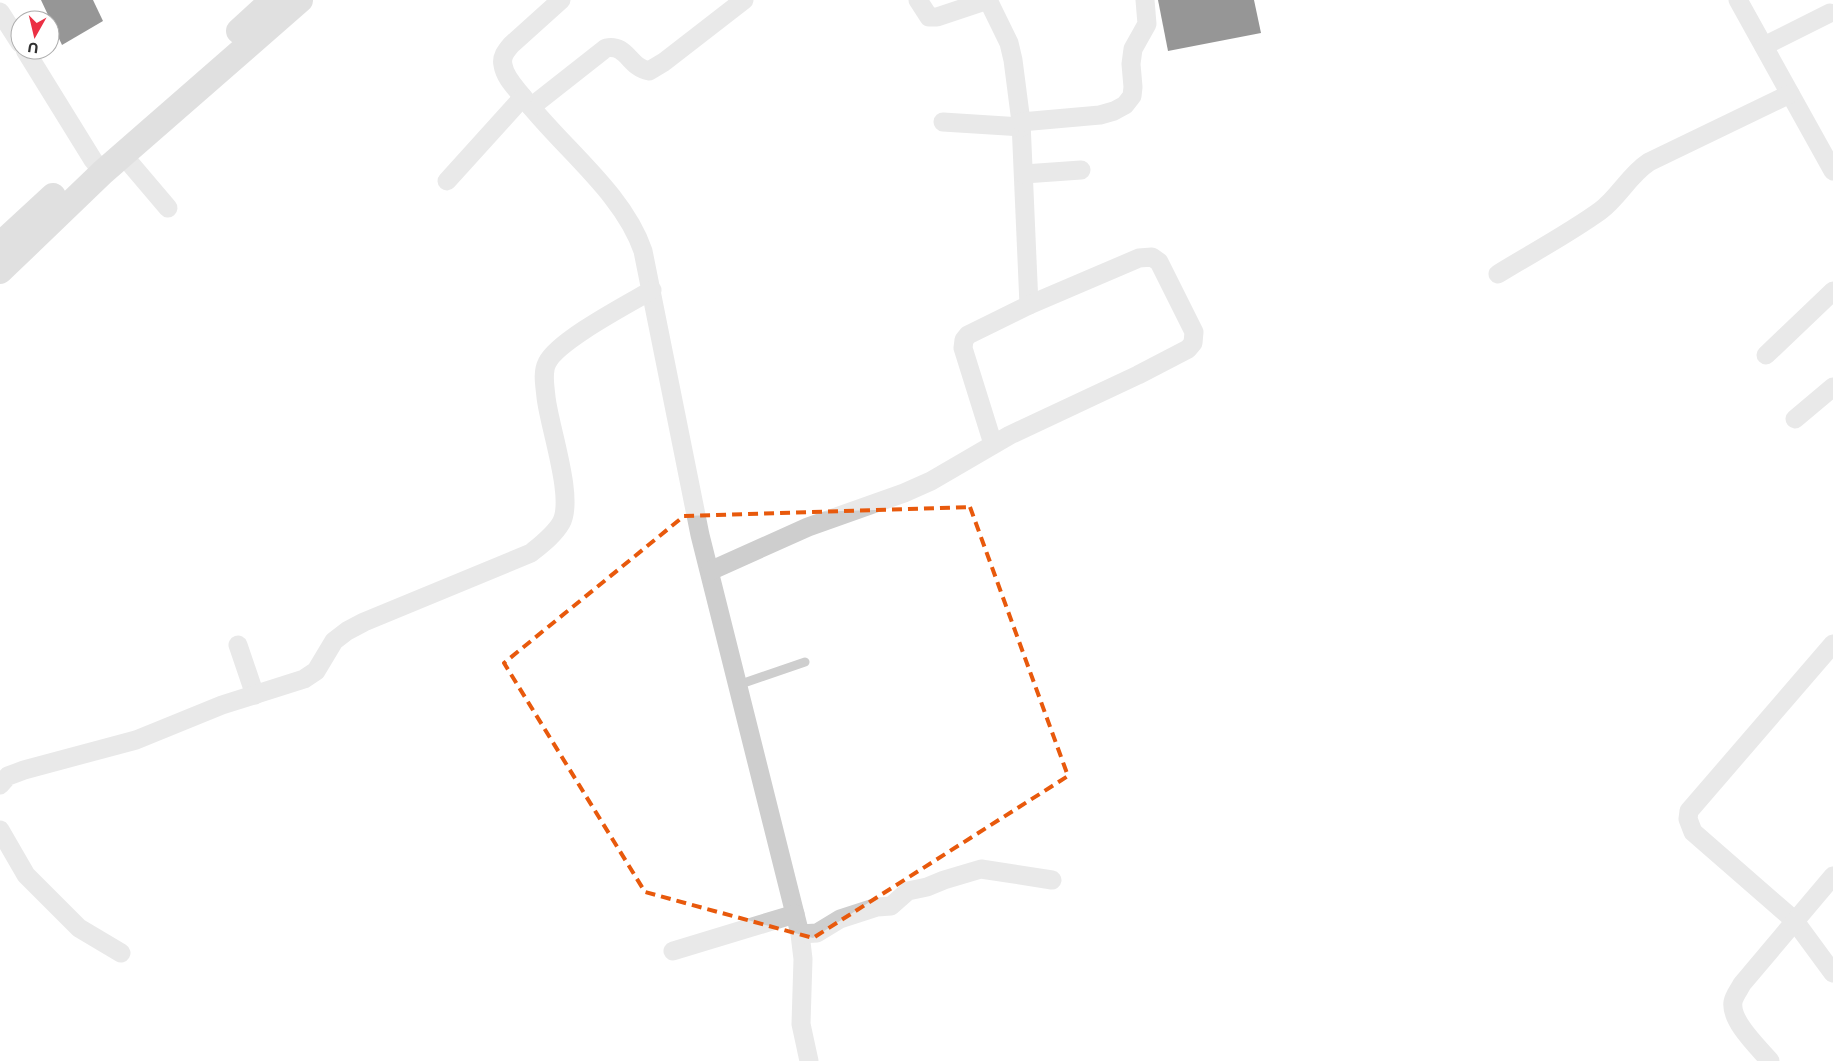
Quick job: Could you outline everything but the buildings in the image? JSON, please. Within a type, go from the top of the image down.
[{"type":"main road","points":[[0,271],[98,166],[273,0]]},
{"type":"main road","points":[[0,245],[98,166],[123,155],[300,0]]},
{"type":"street","points":[[561,0],[510,45],[504,53],[502,64],[506,75],[527,102],[589,170],[629,219],[643,251],[700,534],[800,934],[803,959],[801,1024],[809,1061]]},
{"type":"street","points":[[447,181],[527,102],[606,48],[614,46],[622,51],[641,70],[649,71],[664,62],[744,0]]},
{"type":"street","points":[[918,0],[929,16],[937,17],[988,0],[1009,43],[1022,124],[1029,305]]},
{"type":"street","points":[[943,122],[1022,124],[1100,115],[1125,105],[1132,96],[1131,64],[1134,49],[1147,24],[1145,0]]},
{"type":"street","points":[[1738,0],[1833,171]]},
{"type":"street","points":[[0,12],[10,36]]},
{"type":"street","points":[[1764,46],[1830,13]]},
{"type":"street","points":[[31,60],[98,166]]},
{"type":"street","points":[[1498,274],[1600,210],[1620,192],[1640,168],[1649,162],[1790,94]]},
{"type":"street","points":[[123,155],[168,208]]},
{"type":"street","points":[[1024,174],[1081,170]]},
{"type":"street","points":[[710,571],[808,527],[904,493],[931,481],[993,444],[1188,349],[1193,342],[1194,332],[1159,262],[1152,257],[1140,258],[1029,305],[968,335],[964,340],[963,348],[993,444]]},
{"type":"street","points":[[0,785],[8,776],[24,770],[136,740],[222,705],[304,678],[316,671],[334,641],[347,631],[364,622],[531,553],[561,523],[564,515],[565,498],[547,404],[544,376],[546,364],[568,341],[652,290]]},
{"type":"street","points":[[1766,356],[1833,291]]},
{"type":"street","points":[[1795,419],[1833,387]]},
{"type":"street","points":[[1833,644],[1689,811],[1688,819],[1693,832],[1794,920],[1833,972]]},
{"type":"street","points":[[238,645],[255,695]]},
{"type":"street","points":[[0,830],[26,875],[79,928],[121,952]]},
{"type":"street","points":[[800,934],[817,933],[840,919],[877,907],[891,906],[908,891],[927,887],[981,869],[1052,880]]},
{"type":"street","points":[[1770,1061],[1735,1017],[1732,1009],[1733,1000],[1742,984],[1833,876]]},
{"type":"street","points":[[673,951],[795,914]]},
{"type":"lane","points":[[738,685],[805,662]]},
{"type":"highlighted area","points":[[970,507],[1068,776],[813,938],[645,892],[504,663],[684,516]]}]
